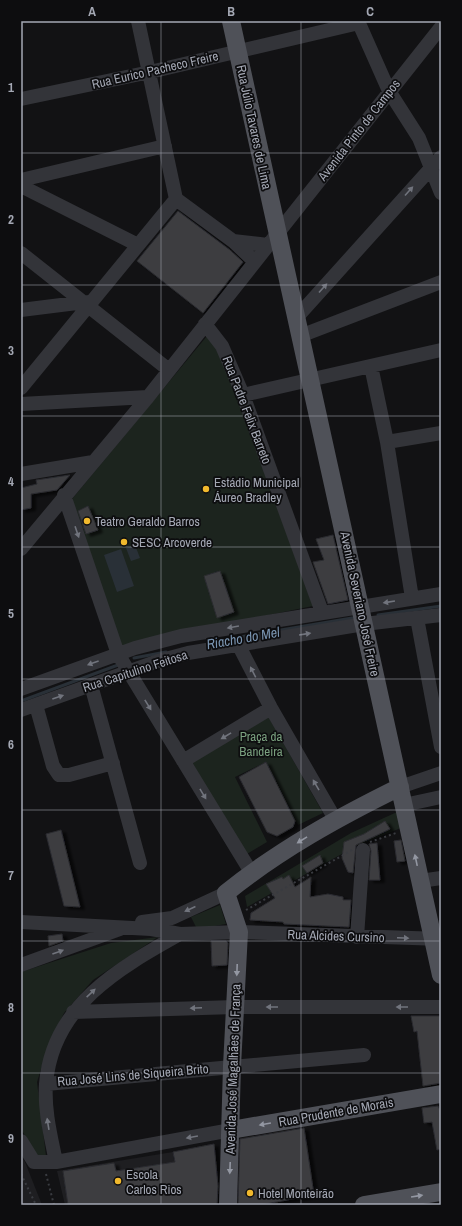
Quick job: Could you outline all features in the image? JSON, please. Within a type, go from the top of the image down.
[{"type":"main road","name":"Rua Júlio Tavares de Lima","points":[[231,21],[273,239]]},
{"type":"main road","name":"Avenida Severiano José Freire","points":[[273,239],[296,317],[361,606],[420,880],[437,940],[441,975]]},
{"type":"main road","points":[[236,925],[226,893],[251,872],[335,819],[400,787]]},
{"type":"main road","name":"Avenida José Magalhães de França","points":[[228,1205],[232,1066],[236,1007],[236,925]]},
{"type":"main road","name":"Rua Prudente de Morais","points":[[231,1130],[441,1094]]},
{"type":"main road","points":[[364,1205],[441,1192]]},
{"type":"street","points":[[138,21],[176,199],[233,241],[255,262]]},
{"type":"street","points":[[358,22],[389,91],[419,138],[441,193]]},
{"type":"street","name":"Rua Eurico Pacheco Freire","points":[[21,99],[238,52],[358,22]]},
{"type":"street","name":"Avenida Pinto de Campos","points":[[21,549],[64,495],[148,397],[441,27]]},
{"type":"street","points":[[21,180],[165,146]]},
{"type":"street","points":[[296,317],[441,157]]},
{"type":"street","points":[[21,186],[138,245]]},
{"type":"street","points":[[21,388],[87,304],[176,199]]},
{"type":"street","points":[[233,241],[273,239]]},
{"type":"street","points":[[21,253],[169,370]]},
{"type":"street","points":[[300,336],[441,282]]},
{"type":"street","points":[[21,310],[87,304]]},
{"type":"street","name":"Rua Padre Felix Barreto","points":[[205,324],[222,346],[243,395],[322,612]]},
{"type":"street","points":[[243,395],[441,350]]},
{"type":"street","points":[[371,366],[387,442],[412,598]]},
{"type":"street","points":[[21,404],[148,397]]},
{"type":"street","points":[[387,442],[441,433]]},
{"type":"street","points":[[21,474],[93,462]]},
{"type":"street","points":[[64,495],[118,654],[251,872]]},
{"type":"street","name":"Rua Capitulino Feitosa","points":[[21,689],[118,654],[181,636],[322,612],[441,594]]},
{"type":"street","name":"Rua Capitulino Feitosa","points":[[21,710],[172,656],[364,624],[441,615]]},
{"type":"street","points":[[417,618],[441,746]]},
{"type":"street","points":[[238,644],[271,708],[335,819]]},
{"type":"street","points":[[91,685],[140,863]]},
{"type":"street","points":[[36,705],[53,766],[59,775],[69,775],[112,763]]},
{"type":"street","points":[[183,761],[271,708]]},
{"type":"street","points":[[400,787],[441,773]]},
{"type":"street","points":[[404,805],[441,797]]},
{"type":"street","points":[[357,937],[362,847]]},
{"type":"street","points":[[420,880],[441,878]]},
{"type":"street","points":[[21,911],[74,918],[152,922],[172,918],[226,893]]},
{"type":"street","name":"Rua Alcides Cursino","points":[[21,922],[127,927],[180,934],[236,925],[357,937],[437,940]]},
{"type":"street","points":[[21,965],[127,927]]},
{"type":"street","points":[[44,1163],[48,1124],[46,1084],[56,1044],[73,1012],[97,988],[125,966],[180,934]]},
{"type":"street","points":[[73,1012],[236,1007],[441,1007]]},
{"type":"street","name":"Rua José Lins de Siqueira Brito","points":[[46,1084],[364,1055]]},
{"type":"street","points":[[44,1163],[231,1130]]},
{"type":"street","points":[[21,1141],[44,1163]]},
{"type":"path","points":[[236,925],[362,847],[409,830]]},
{"type":"path","points":[[44,1163],[54,1205]]},
{"type":"path","points":[[21,1174],[36,1205]]},
{"type":"shaded area","points":[[135,545],[140,558],[131,561],[126,548]]},
{"type":"shaded area","points":[[121,549],[134,586],[117,592],[104,555]]},
{"type":"shaded area","name":"Escola Carlos Rios","points":[[173,1152],[180,1205],[65,1205],[57,1171]]},
{"type":"shaded area","points":[[21,1156],[25,1162],[42,1205],[21,1205]]},
{"type":"green space","points":[[207,336],[220,351],[313,606],[147,640],[121,647],[72,499]]},
{"type":"green space","name":"Praça da Bandeira","points":[[268,716],[323,813],[298,825],[266,762],[235,777],[267,842],[247,854],[190,764]]},
{"type":"green space","points":[[397,812],[401,828],[356,846],[247,907],[245,896],[351,833]]},
{"type":"green space","points":[[220,905],[226,924],[197,929],[191,917]]},
{"type":"green space","points":[[158,937],[93,980],[64,1013],[47,1050],[37,1082],[46,1156],[35,1157],[21,1128],[21,972],[111,943]]},
{"type":"building","points":[[178,211],[230,250],[243,262],[203,313],[137,261]]},
{"type":"building","points":[[70,475],[57,490],[31,494],[31,508],[21,510],[21,488],[37,484],[36,480]]},
{"type":"building","name":"Teatro Geraldo Barros","points":[[88,506],[98,530],[86,534],[78,511]]},
{"type":"building","points":[[333,535],[348,600],[328,604],[313,562],[324,560],[316,539]]},
{"type":"building","points":[[220,571],[234,612],[217,618],[204,576]]},
{"type":"building","points":[[266,762],[295,821],[293,827],[277,836],[267,832],[239,777]]},
{"type":"building","points":[[385,821],[390,829],[356,845],[353,873],[348,872],[342,858],[344,842],[364,834]]},
{"type":"building","points":[[61,830],[80,907],[64,906],[46,834]]},
{"type":"building","points":[[401,840],[405,861],[397,862],[394,841]]},
{"type":"building","points":[[377,843],[380,880],[369,880],[371,851],[369,844]]},
{"type":"building","points":[[320,855],[323,863],[307,873],[302,866]]},
{"type":"building","points":[[289,875],[295,887],[311,877],[310,897],[328,894],[343,897],[343,900],[351,900],[349,927],[284,924],[283,922],[250,920],[251,913],[275,898],[266,884],[282,877],[283,879]]},
{"type":"building","points":[[62,934],[63,941],[49,946],[48,936]]},
{"type":"building","points":[[211,941],[226,941],[228,943],[227,965],[212,966]]},
{"type":"building","points":[[411,1016],[441,1016],[441,1083],[423,1086],[417,1031],[414,1032]]},
{"type":"building","points":[[438,1106],[441,1112],[441,1149],[437,1150],[432,1122],[424,1123],[422,1108]]},
{"type":"building","points":[[304,1128],[314,1195],[260,1205],[238,1205],[240,1139]]},
{"type":"building","name":"Escola Carlos Rios","points":[[214,1144],[218,1186],[217,1205],[68,1205],[63,1171],[114,1163],[116,1171],[175,1162],[173,1152]]},
{"type":"waterway","name":"Riacho do Mel","points":[[378,615],[441,606]]},
{"type":"waterway","name":"Riacho do Mel","points":[[228,639],[352,618]]},
{"type":"waterway","name":"Riacho do Mel","points":[[134,658],[166,652]]},
{"type":"waterway","name":"Riacho do Mel","points":[[21,701],[118,665]]},
{"type":"place","name":"Estádio Municipal Áureo Bradley","points":[[206,489]]},
{"type":"place","name":"Teatro Geraldo Barros","points":[[87,521]]},
{"type":"place","name":"SESC Arcoverde","points":[[124,542]]},
{"type":"place","name":"Escola Carlos Rios","points":[[118,1181]]},
{"type":"place","name":"Hotel Monteirão","points":[[250,1193]]}]
